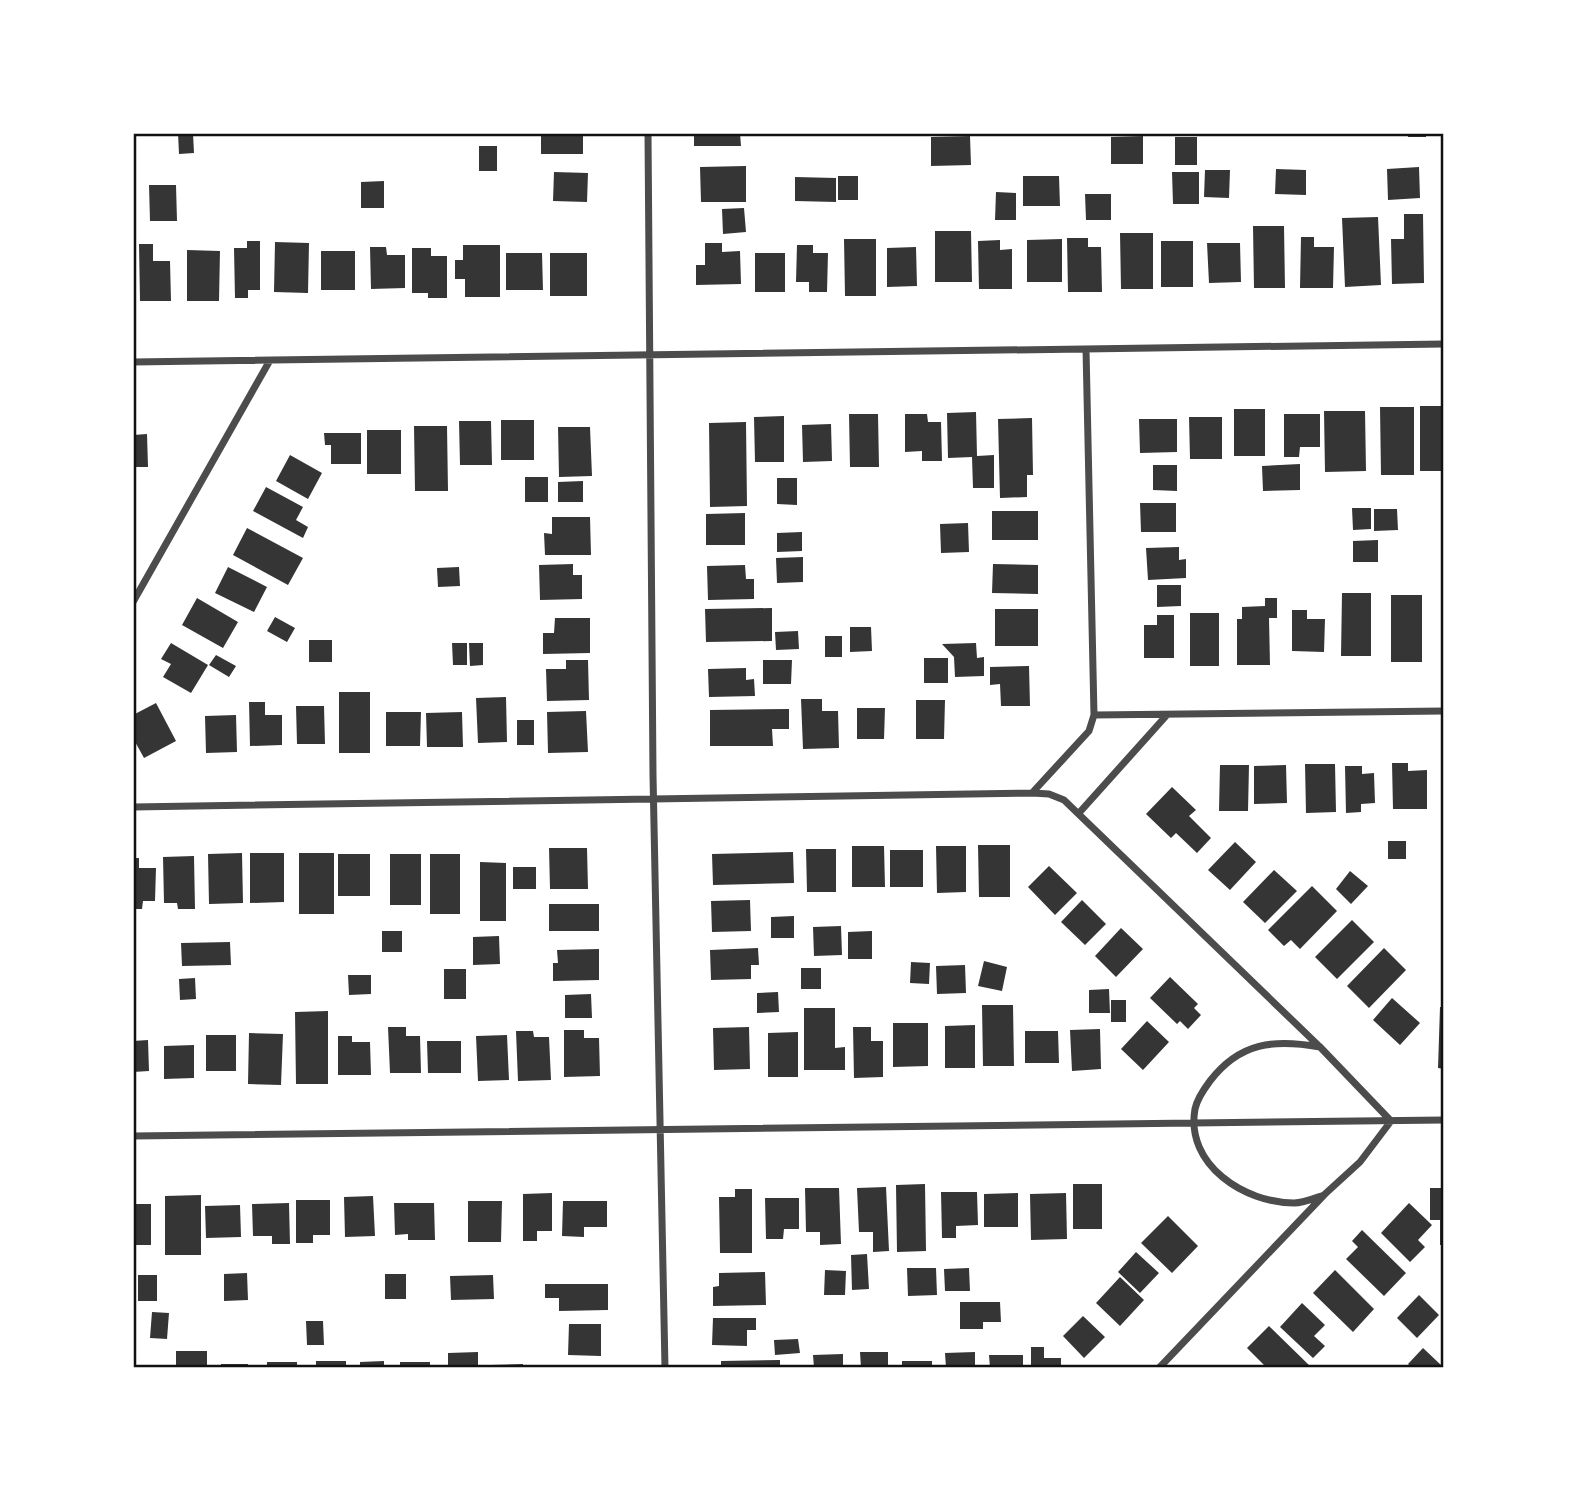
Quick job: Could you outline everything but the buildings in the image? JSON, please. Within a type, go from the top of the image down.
[{"type":"street","points":[[648,133],[653,799],[665,1368]]},
{"type":"street","points":[[133,362],[1444,344]]},
{"type":"street","points":[[1032,793],[1088,731],[1094,715],[1086,349]]},
{"type":"street","points":[[133,601],[269,362]]},
{"type":"street","points":[[1094,715],[1444,710]]},
{"type":"street","points":[[1079,813],[1166,716]]},
{"type":"street","points":[[133,807],[1032,793],[1057,797],[1079,813],[1321,1048],[1391,1121]]},
{"type":"street","points":[[1321,1048],[1278,1043],[1257,1046],[1237,1054],[1217,1072],[1202,1091],[1195,1109],[1195,1134],[1205,1156],[1223,1179],[1245,1194],[1270,1201],[1297,1203],[1325,1195]]},
{"type":"street","points":[[133,1136],[1444,1119]]},
{"type":"street","points":[[1158,1368],[1360,1162],[1391,1121]]}]
